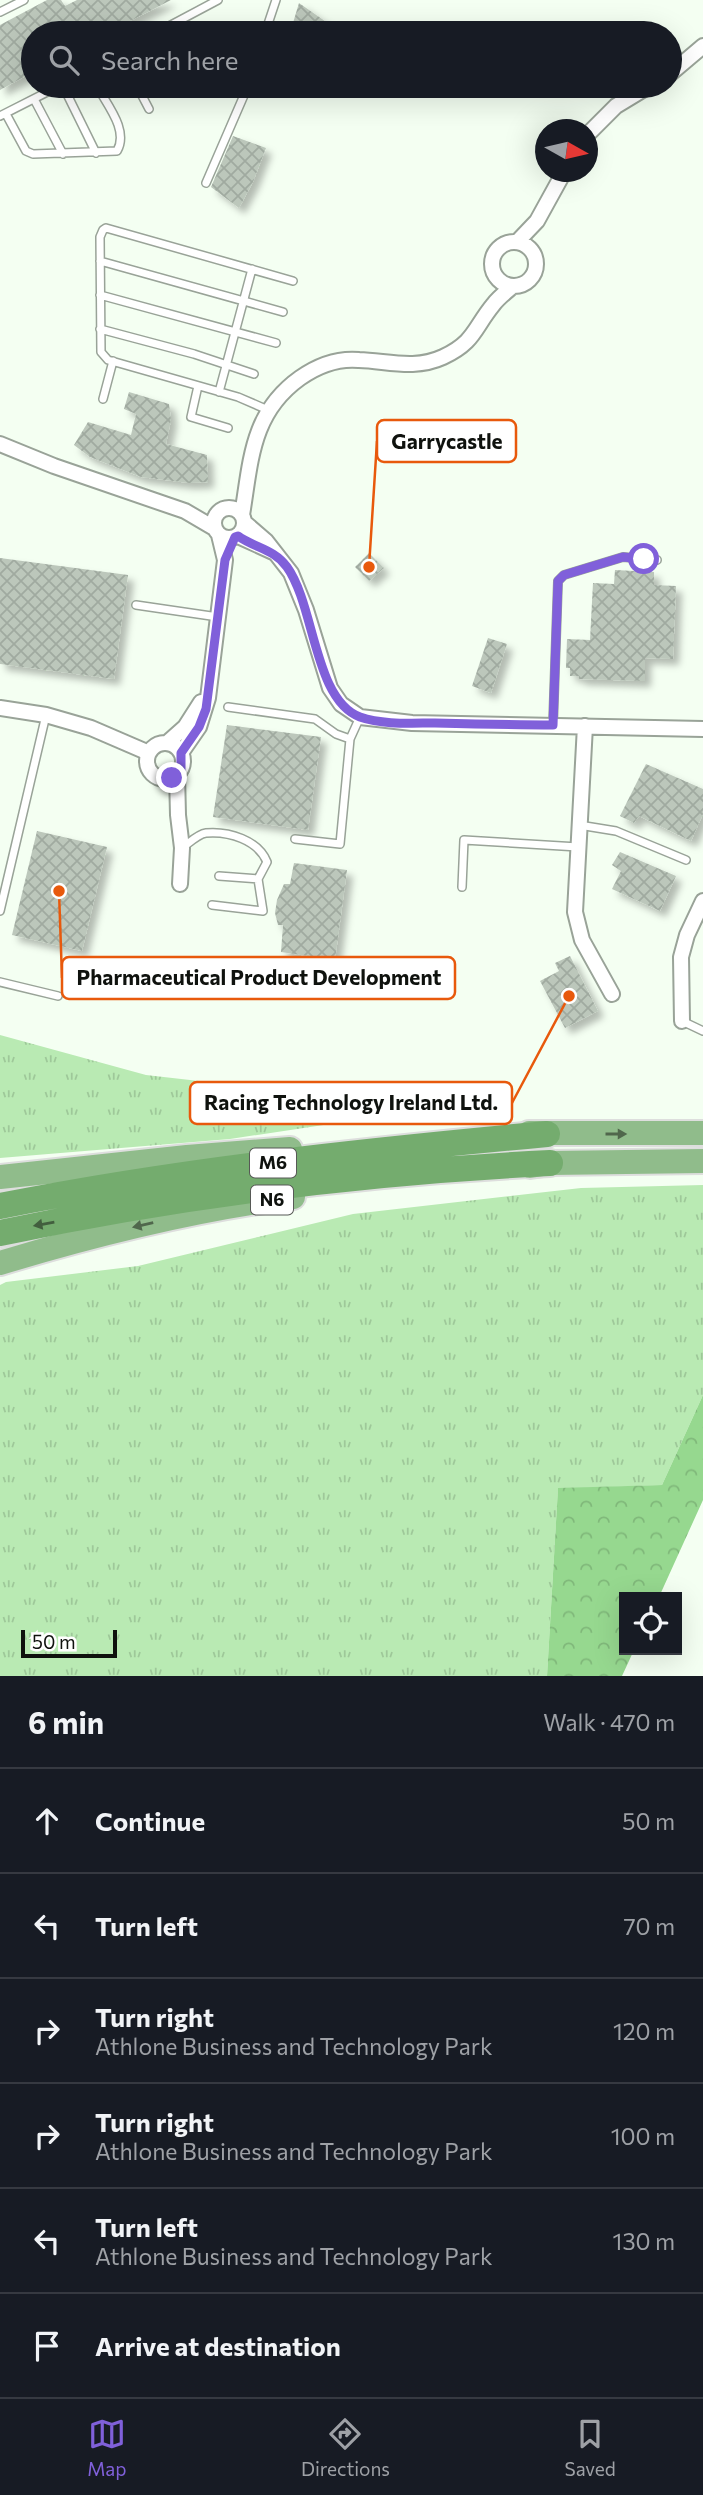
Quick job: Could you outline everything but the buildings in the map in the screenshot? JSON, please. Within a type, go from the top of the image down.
[{"type":"highway","points":[[0,1177],[187,1157],[466,1133],[703,1133]]},
{"type":"highway","name":"M6","points":[[0,1206],[188,1174],[315,1157],[547,1134]]},
{"type":"highway","name":"N6","points":[[0,1263],[58,1245],[281,1198],[550,1163],[703,1161]]},
{"type":"highway","name":"M6","points":[[0,1233],[175,1201],[367,1176],[550,1163]]},
{"type":"street","points":[[682,64],[703,46]]},
{"type":"street","points":[[598,123],[616,106],[629,98]]},
{"type":"street","points":[[517,242],[537,221],[558,182]]},
{"type":"street","points":[[532,252],[537,221]]},
{"type":"street","points":[[517,242],[532,252],[536,263],[533,275],[524,284],[513,286],[501,283],[491,266],[494,253],[504,244],[517,242]]},
{"type":"street","points":[[494,304],[495,276]]},
{"type":"street","points":[[181,753],[204,716],[225,560],[240,527],[246,475],[268,410],[293,383],[326,364],[358,359],[408,365],[446,356],[468,341],[494,304],[513,286]]},
{"type":"street","points":[[0,444],[54,466],[186,511],[228,539],[240,527]]},
{"type":"street","points":[[225,560],[214,519],[246,475]]},
{"type":"street","points":[[186,511],[236,510],[240,527],[275,552],[296,583],[330,688],[341,704],[360,717],[394,722],[703,729]]},
{"type":"street","points":[[178,815],[160,778],[150,771],[147,759],[156,745],[167,743],[192,717],[208,689]]},
{"type":"street","points":[[0,708],[46,715],[91,728],[149,753]]},
{"type":"street","points":[[585,726],[575,905],[582,940],[612,994]]},
{"type":"street","points":[[160,778],[172,778],[183,764],[181,753],[167,743]]},
{"type":"street","points":[[177,774],[182,848],[180,884]]},
{"type":"street","points":[[682,1021],[681,957],[684,943],[703,901]]},
{"type":"lane","points":[[0,12],[24,0]]},
{"type":"lane","points":[[179,21],[218,0]]},
{"type":"lane","points":[[269,21],[276,0]]},
{"type":"lane","points":[[67,98],[96,153]]},
{"type":"lane","points":[[63,154],[34,99],[3,115],[26,151],[33,154],[63,154],[96,153],[117,151],[122,142],[121,132],[103,98]]},
{"type":"lane","points":[[143,98],[149,109]]},
{"type":"lane","points":[[206,183],[243,98]]},
{"type":"lane","points":[[268,410],[103,356],[100,329],[100,237],[106,228],[292,281]]},
{"type":"lane","points":[[100,261],[283,312]]},
{"type":"lane","points":[[219,392],[252,269]]},
{"type":"lane","points":[[100,295],[276,343]]},
{"type":"lane","points":[[100,329],[254,374]]},
{"type":"lane","points":[[103,399],[113,361]]},
{"type":"lane","points":[[198,386],[191,417],[228,428]]},
{"type":"lane","points":[[553,725],[558,581],[564,575],[623,557],[657,560]]},
{"type":"lane","points":[[136,605],[218,617]]},
{"type":"lane","points":[[228,707],[300,715],[315,719],[336,734],[350,739]]},
{"type":"lane","points":[[0,911],[46,715]]},
{"type":"lane","points":[[295,839],[340,844],[350,739],[360,717]]},
{"type":"lane","points":[[579,825],[616,831],[686,860]]},
{"type":"lane","points":[[182,848],[204,833],[230,835],[252,842],[262,850],[267,862],[258,879],[263,911],[212,905]]},
{"type":"lane","points":[[462,887],[464,840],[578,847]]},
{"type":"lane","points":[[219,876],[258,879]]},
{"type":"lane","points":[[0,982],[58,996]]},
{"type":"lane","points":[[682,1021],[703,1031]]},
{"type":"green space","points":[[0,1035],[146,1075],[436,1108],[230,1139],[0,1158]]},
{"type":"green space","points":[[703,1185],[703,1395],[662,1485],[558,1489],[547,1676],[0,1676],[0,1285],[6,1282],[138,1266],[353,1214],[581,1188]]},
{"type":"green space","points":[[703,1395],[703,1500],[661,1592],[619,1592],[619,1655],[632,1655],[622,1676],[547,1676],[558,1488],[662,1485]]},
{"type":"place","name":"Garrycastle","points":[[369,567]]},
{"type":"place","name":"Pharmaceutical Product Development","points":[[59,891]]},
{"type":"place","name":"Racing Technology Ireland Ltd.","points":[[569,996]]},
{"type":"route","points":[[172,778],[181,769],[181,753],[199,727],[206,709],[225,560],[235,537],[275,552],[291,573],[335,698],[360,717],[394,722],[553,725],[558,581],[564,575],[623,557],[644,559]]}]
